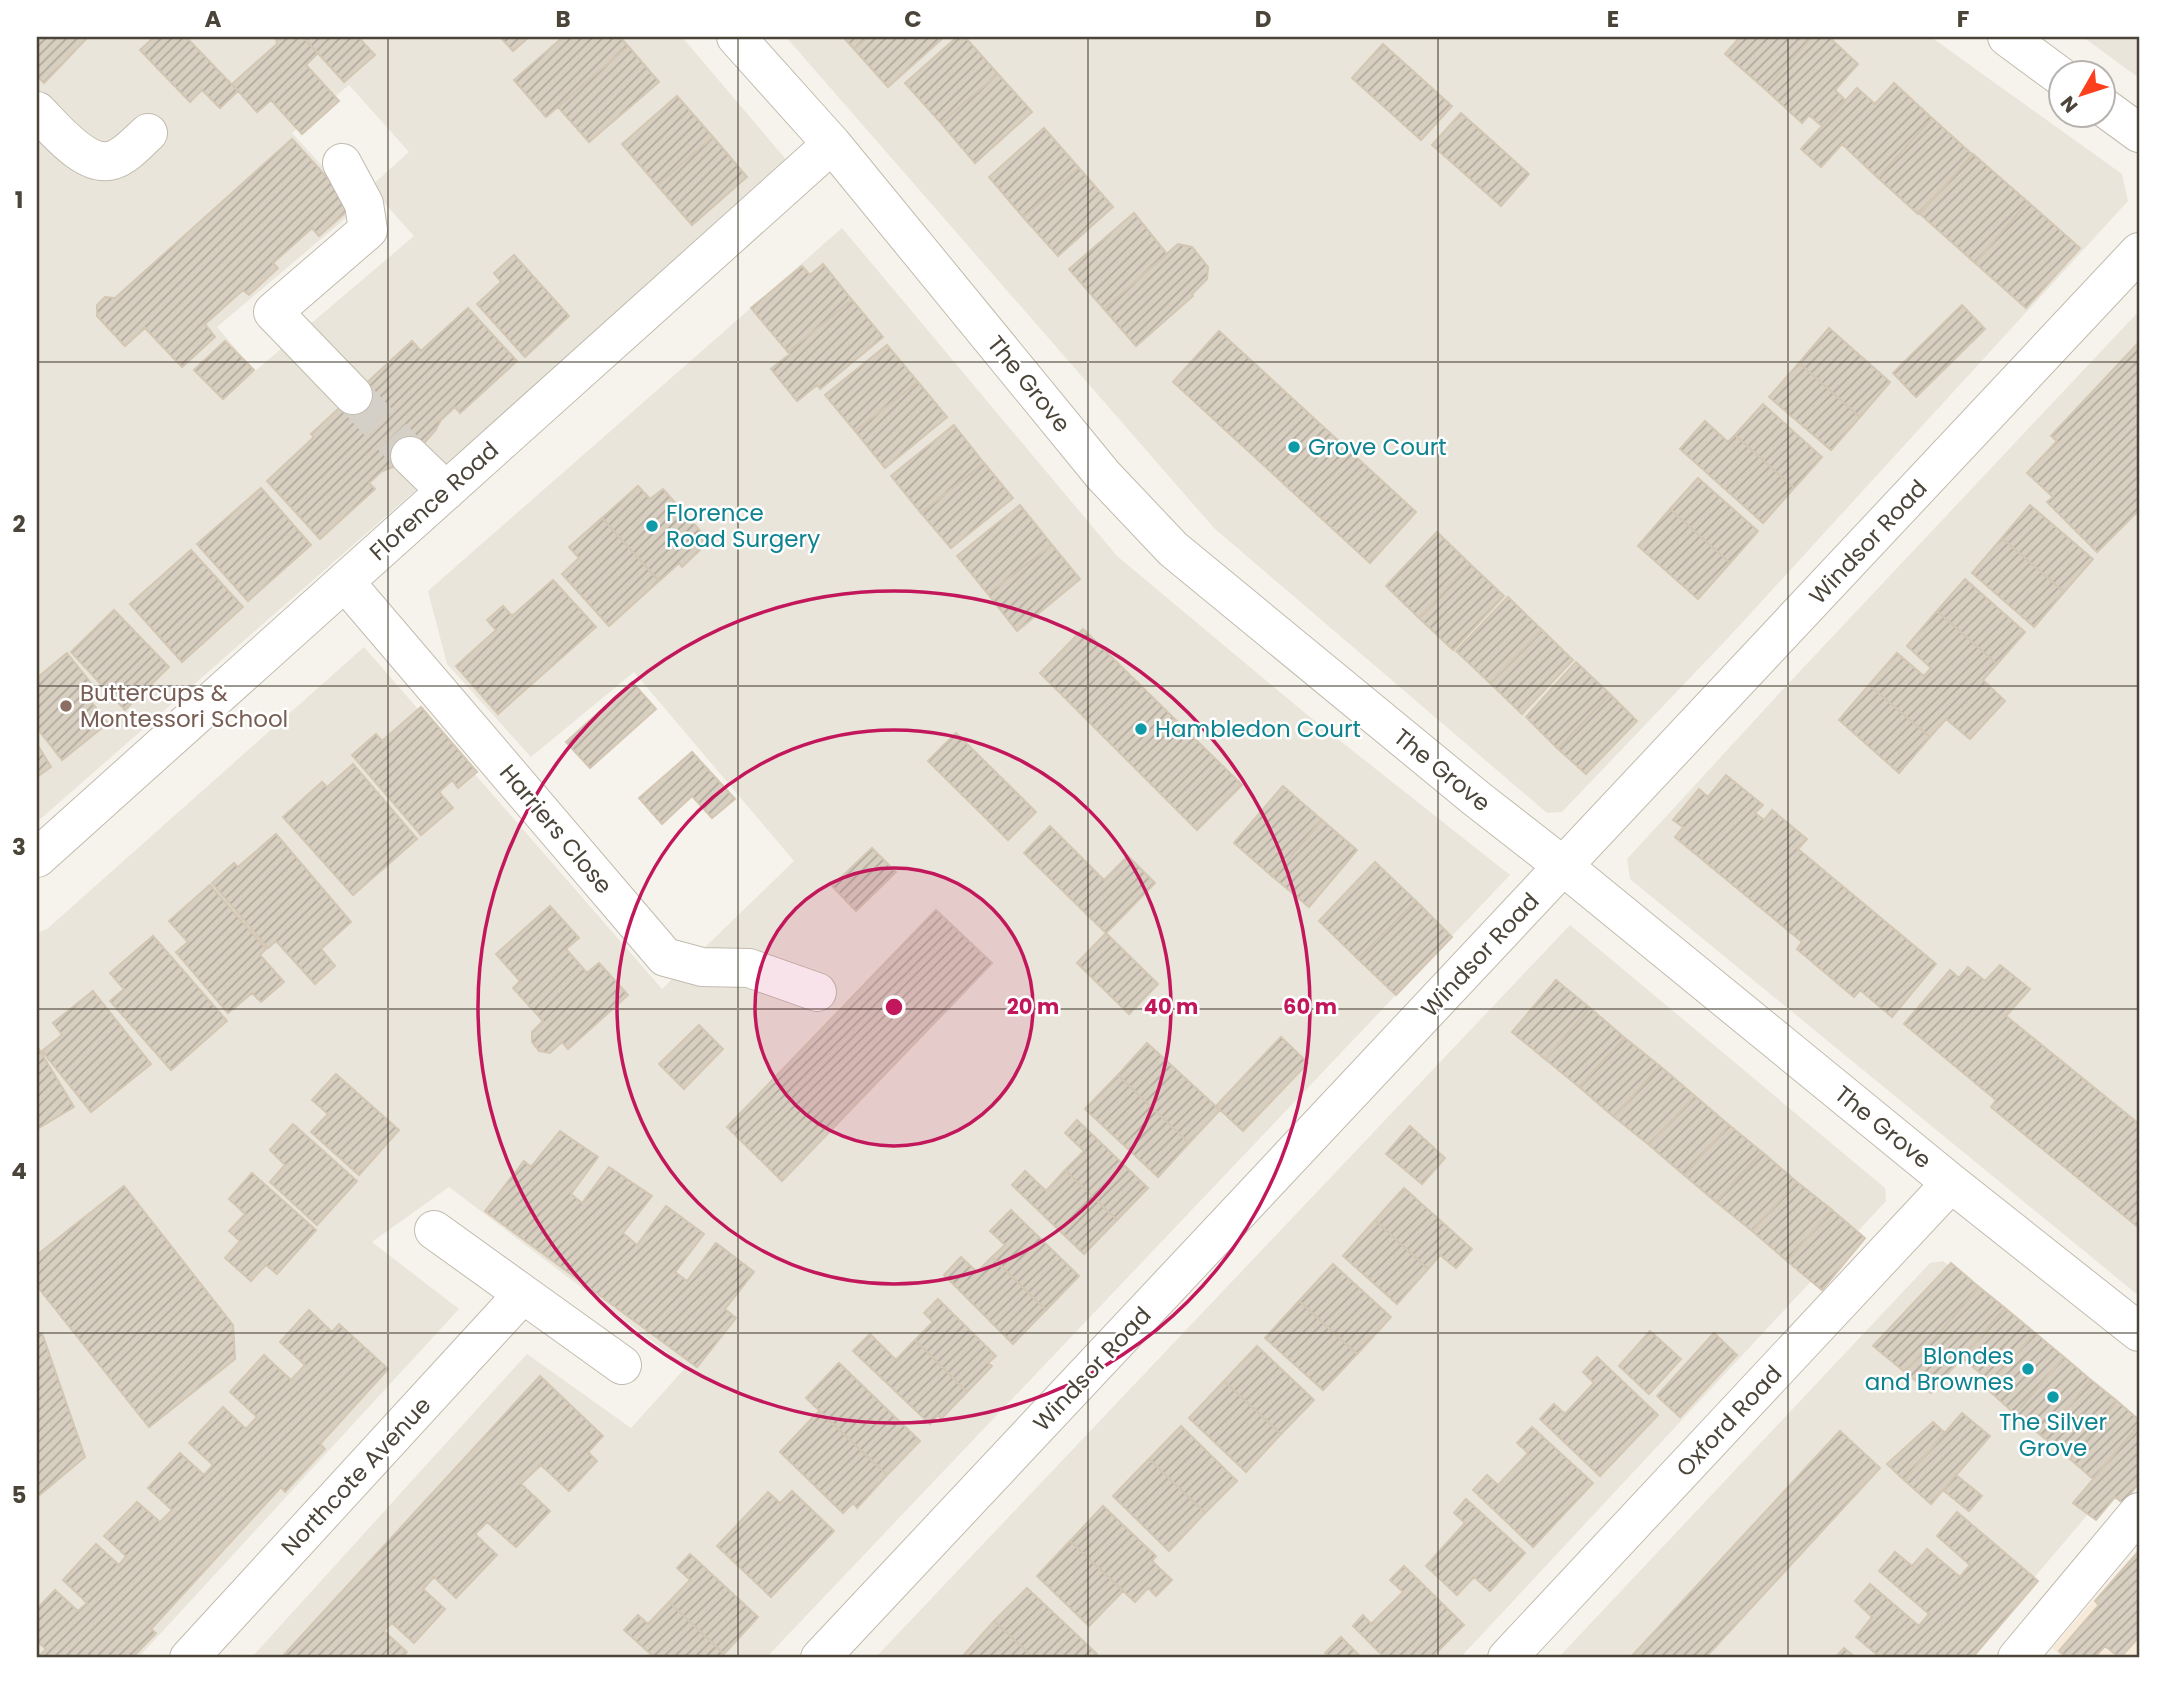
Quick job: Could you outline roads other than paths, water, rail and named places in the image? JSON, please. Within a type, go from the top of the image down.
[{"type":"street","name":"The Grove","points":[[736,37],[831,144],[1103,475],[1172,549],[1477,800],[1563,866],[1951,1183],[2139,1332]]},
{"type":"street","points":[[2007,37],[2046,66]]},
{"type":"street","points":[[37,111],[82,155],[98,162],[114,160],[148,134]]},
{"type":"street","points":[[2116,116],[2139,133]]},
{"type":"street","name":"Florence Road","points":[[37,858],[831,144]]},
{"type":"street","points":[[342,163],[365,204],[368,230],[273,312],[353,395]]},
{"type":"street","name":"Windsor Road","points":[[821,1658],[2139,253]]},
{"type":"street","points":[[410,456],[446,491]]},
{"type":"street","name":"Harriers Close","points":[[345,582],[665,957],[702,967],[748,968],[817,992]]},
{"type":"street","name":"Oxford Road","points":[[1507,1658],[1951,1183]]},
{"type":"street","points":[[434,1230],[622,1366]]},
{"type":"street","name":"Northcote Avenue","points":[[189,1658],[523,1294]]},
{"type":"street","points":[[2023,1656],[2139,1513]]},
{"type":"tunnel","points":[[353,395],[410,456]]},
{"type":"place","name":"Grove Court","points":[[1294,447]]},
{"type":"place","name":"Florence Road Surgery","points":[[652,526]]},
{"type":"place","name":"Buttercups & Montessori School","points":[[66,706]]},
{"type":"place","name":"Hambledon Court","points":[[1141,729]]},
{"type":"place","name":"Blondes and Brownes","points":[[2028,1369]]},
{"type":"place","name":"The Silver Grove","points":[[2053,1397]]}]
